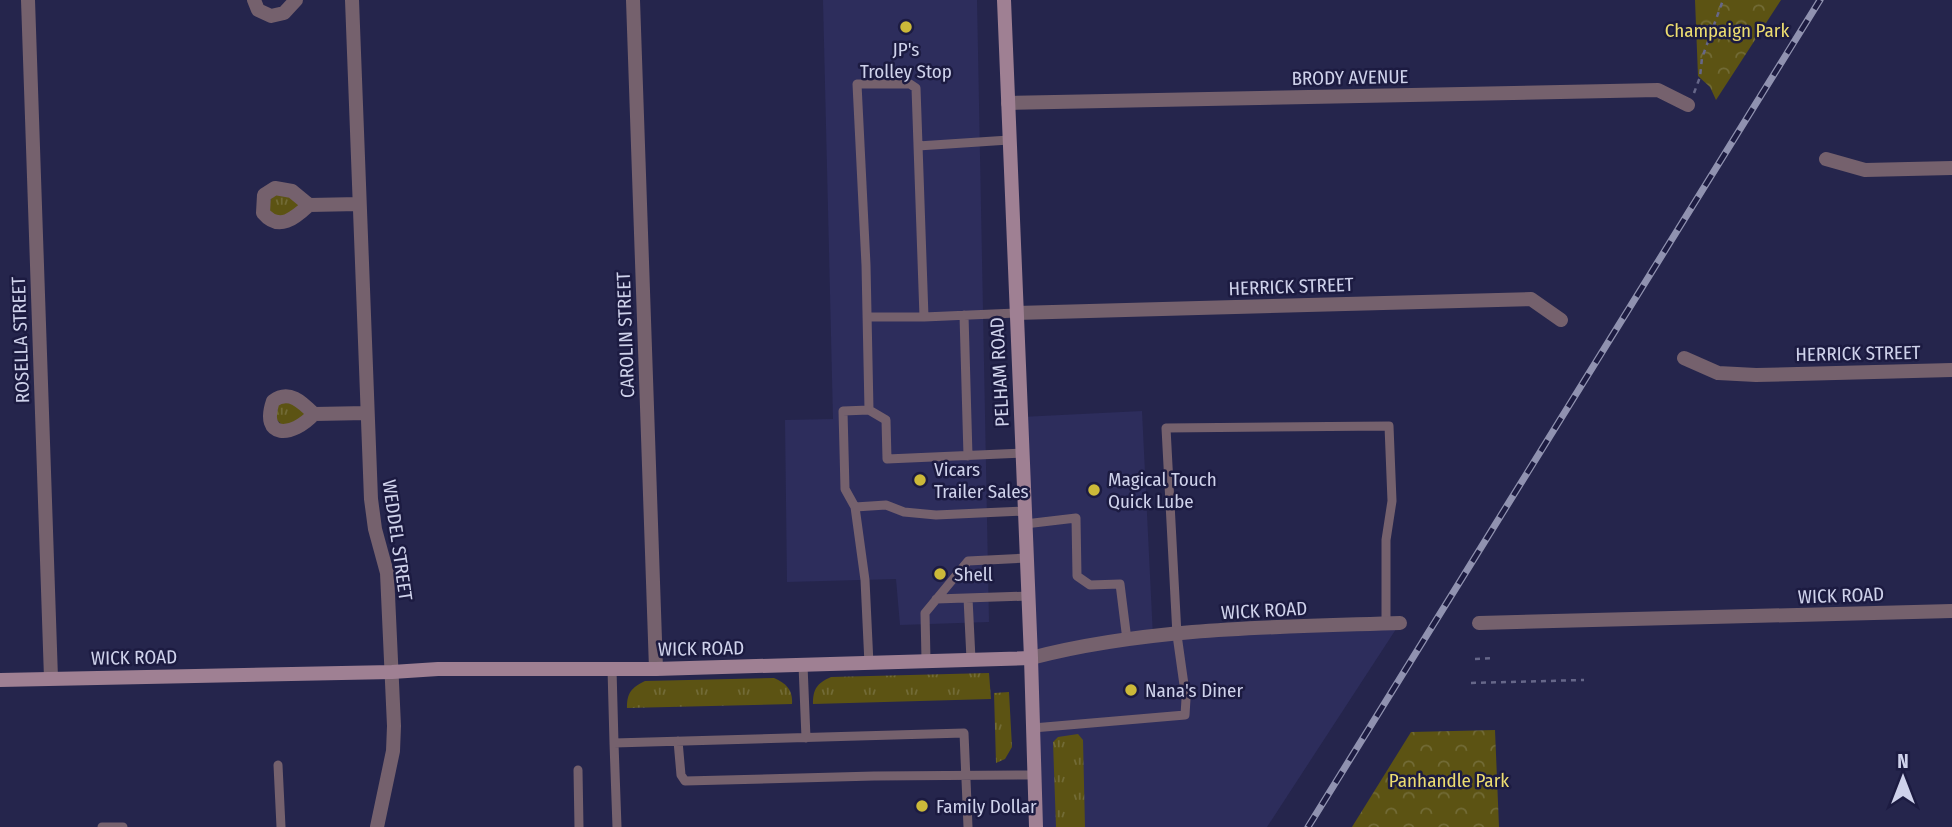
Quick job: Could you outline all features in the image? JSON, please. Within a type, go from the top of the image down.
[{"type":"street","name":"ROSELLA STREET","points":[[28,0],[51,678]]},
{"type":"street","points":[[254,0],[258,10],[271,16],[284,13],[296,0]]},
{"type":"street","name":"WEDDEL STREET","points":[[352,0],[371,499],[375,529],[387,572],[392,672],[393,751],[377,827]]},
{"type":"street","name":"CAROLIN STREET","points":[[633,0],[656,668]]},
{"type":"street","name":"PELHAM ROAD","points":[[1004,0],[1036,827]]},
{"type":"street","name":"BRODY AVENUE","points":[[1008,103],[1658,90],[1688,105]]},
{"type":"street","points":[[1826,159],[1866,170],[1952,168]]},
{"type":"street","points":[[309,205],[359,204]]},
{"type":"street","name":"HERRICK STREET","points":[[1016,313],[1531,299],[1561,320]]},
{"type":"street","name":"HERRICK STREET","points":[[1684,359],[1718,373],[1952,370]]},
{"type":"street","points":[[314,414],[367,413]]},
{"type":"street","name":"WICK ROAD","points":[[1479,624],[1952,611]]},
{"type":"street","name":"WICK ROAD","points":[[0,680],[1031,659],[1127,640],[1177,635],[1393,623]]},
{"type":"lane","points":[[869,410],[858,84],[910,84],[916,88],[924,317]]},
{"type":"lane","points":[[918,146],[1009,140]]},
{"type":"lane","points":[[867,317],[1016,313]]},
{"type":"lane","points":[[964,315],[968,456]]},
{"type":"lane","points":[[869,664],[856,507],[845,489],[843,411],[869,410],[886,420],[887,459],[1022,453]]},
{"type":"lane","points":[[1033,728],[1185,715],[1186,699],[1177,635],[1166,428],[1389,426],[1391,502],[1385,540],[1393,623]]},
{"type":"lane","points":[[856,507],[886,505],[904,512],[936,515],[1076,518],[1077,576],[1090,585],[1120,584],[1127,640]]},
{"type":"lane","points":[[926,660],[925,613],[968,561],[1027,558]]},
{"type":"lane","points":[[936,599],[1029,596]]},
{"type":"lane","points":[[968,598],[971,659]]},
{"type":"lane","points":[[803,665],[806,738]]},
{"type":"lane","points":[[612,669],[617,827]]},
{"type":"lane","points":[[614,743],[964,733],[968,827]]},
{"type":"lane","points":[[678,741],[681,775],[685,781],[873,775],[1035,775]]},
{"type":"lane","points":[[278,765],[281,827]]},
{"type":"lane","points":[[578,770],[579,827]]},
{"type":"lane","points":[[102,827],[122,827]]},
{"type":"path","points":[[1700,77],[1702,58],[1723,0]]},
{"type":"path","points":[[1475,659],[1493,659]]},
{"type":"path","points":[[1471,683],[1584,681]]},
{"type":"shaded area","points":[[823,0],[977,0],[989,622],[900,625],[896,579],[787,582],[785,420],[833,419]]},
{"type":"shaded area","points":[[1142,411],[1153,637],[1400,623],[1267,827],[1036,827],[1021,417]]},
{"type":"green space","name":"Champaign Park","points":[[1695,0],[1781,0],[1716,100],[1710,87],[1698,76]]},
{"type":"green space","points":[[279,192],[288,194],[299,205],[285,218],[276,219],[267,210],[272,196]]},
{"type":"green space","points":[[289,400],[306,414],[292,425],[281,424],[276,419],[278,405]]},
{"type":"green space","points":[[989,673],[991,699],[813,704],[817,687],[831,677]]},
{"type":"green space","points":[[774,678],[788,688],[792,704],[627,708],[631,692],[645,681]]},
{"type":"green space","points":[[1009,692],[1012,747],[1005,759],[996,763],[994,693]]},
{"type":"green space","name":"Panhandle Park","points":[[1495,730],[1499,827],[1352,827],[1411,732]]},
{"type":"green space","points":[[1078,734],[1083,740],[1085,827],[1056,827],[1053,742],[1058,737]]},
{"type":"railway","points":[[1308,827],[1820,0]]},
{"type":"place","name":"JP's Trolley Stop","points":[[906,27]]},
{"type":"place","name":"Vicars Trailer Sales","points":[[920,480]]},
{"type":"place","name":"Magical Touch Quick Lube","points":[[1094,490]]},
{"type":"place","name":"Shell","points":[[940,574]]},
{"type":"place","name":"Nana's Diner","points":[[1131,690]]},
{"type":"place","name":"Family Dollar","points":[[922,806]]}]
